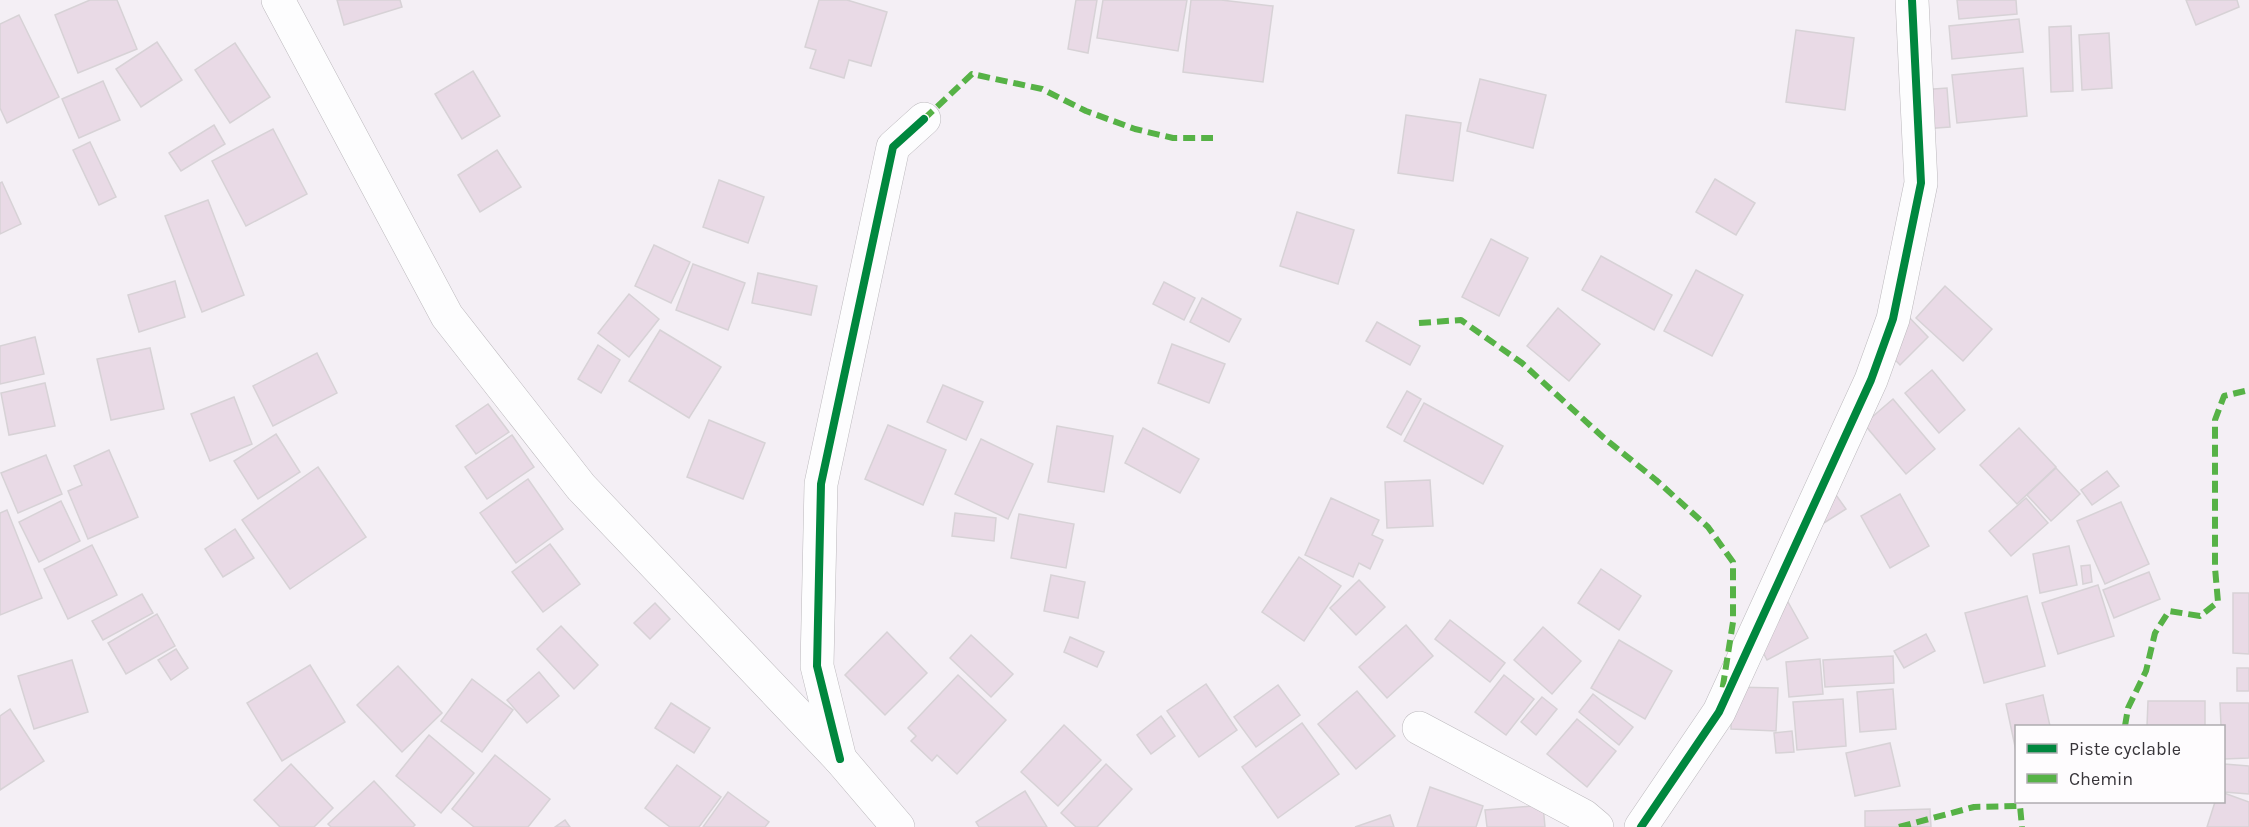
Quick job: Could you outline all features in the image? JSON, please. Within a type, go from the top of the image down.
[{"type":"street","points":[[278,0],[447,316],[581,487],[840,759],[898,827]]},
{"type":"street","points":[[1641,827],[1719,712],[1871,380],[1893,319],[1920,183],[1912,0]]},
{"type":"street","points":[[840,759],[817,666],[821,484],[893,147],[924,119]]},
{"type":"street","points":[[1419,728],[1584,816],[1597,827]]},
{"type":"building","points":[[90,0],[117,0],[137,49],[78,73],[55,15]]},
{"type":"building","points":[[337,0],[400,0],[402,7],[344,25]]},
{"type":"building","points":[[819,0],[847,0],[887,12],[871,66],[849,60],[844,78],[810,68],[816,50],[805,47]]},
{"type":"building","points":[[1076,0],[1097,0],[1088,53],[1068,49]]},
{"type":"building","points":[[1103,0],[1187,0],[1178,51],[1097,38]]},
{"type":"building","points":[[1191,0],[1221,0],[1273,6],[1263,82],[1183,72]]},
{"type":"building","points":[[1957,0],[2016,0],[2017,14],[1959,19]]},
{"type":"building","points":[[2186,0],[2237,0],[2239,7],[2196,25]]},
{"type":"building","points":[[19,15],[59,97],[7,123],[0,108],[0,24]]},
{"type":"building","points":[[2019,19],[2023,52],[1952,59],[1949,26]]},
{"type":"building","points":[[2071,26],[2073,91],[2051,92],[2049,27]]},
{"type":"building","points":[[1796,30],[1854,38],[1845,110],[1786,102]]},
{"type":"building","points":[[2109,33],[2112,88],[2082,90],[2079,35]]},
{"type":"building","points":[[157,42],[182,80],[141,107],[116,69]]},
{"type":"building","points":[[235,43],[270,97],[230,123],[195,70]]},
{"type":"building","points":[[2023,68],[2027,116],[1957,123],[1952,75]]},
{"type":"building","points":[[473,71],[500,116],[462,139],[435,94]]},
{"type":"building","points":[[1480,79],[1546,95],[1533,148],[1467,131]]},
{"type":"building","points":[[103,81],[120,120],[79,138],[62,99]]},
{"type":"building","points":[[1947,88],[1950,127],[1923,129],[1920,90]]},
{"type":"building","points":[[1406,115],[1461,123],[1453,181],[1398,173]]},
{"type":"building","points":[[214,125],[225,144],[181,171],[169,153]]},
{"type":"building","points":[[273,129],[307,194],[246,226],[212,161]]},
{"type":"building","points":[[90,142],[116,197],[99,205],[73,150]]},
{"type":"building","points":[[497,150],[521,187],[480,212],[458,175]]},
{"type":"building","points":[[1715,179],[1755,203],[1736,235],[1696,212]]},
{"type":"building","points":[[719,180],[764,197],[748,243],[703,227]]},
{"type":"building","points":[[2,182],[21,224],[0,234],[0,183]]},
{"type":"building","points":[[208,200],[244,295],[202,312],[165,216]]},
{"type":"building","points":[[1297,212],[1354,230],[1338,284],[1280,266]]},
{"type":"building","points":[[1491,239],[1528,258],[1499,316],[1462,297]]},
{"type":"building","points":[[654,245],[690,262],[671,303],[635,286]]},
{"type":"building","points":[[1601,256],[1672,295],[1654,330],[1582,290]]},
{"type":"building","points":[[693,264],[745,283],[728,330],[676,310]]},
{"type":"building","points":[[1696,270],[1743,295],[1712,356],[1664,331]]},
{"type":"building","points":[[758,273],[817,286],[811,315],[752,303]]},
{"type":"building","points":[[175,281],[185,317],[139,332],[128,295]]},
{"type":"building","points":[[1164,282],[1195,298],[1184,320],[1153,304]]},
{"type":"building","points":[[1945,286],[1992,329],[1963,361],[1916,318]]},
{"type":"building","points":[[629,294],[659,319],[629,357],[598,333]]},
{"type":"building","points":[[1202,298],[1241,319],[1229,342],[1190,322]]},
{"type":"building","points":[[1558,308],[1600,344],[1569,381],[1527,346]]},
{"type":"building","points":[[1905,313],[1928,337],[1900,365],[1877,341]]},
{"type":"building","points":[[1377,322],[1420,346],[1410,365],[1366,341]]},
{"type":"building","points":[[660,330],[721,367],[689,418],[629,381]]},
{"type":"building","points":[[35,337],[44,374],[0,384],[0,346]]},
{"type":"building","points":[[1172,344],[1225,364],[1209,403],[1158,383]]},
{"type":"building","points":[[598,345],[620,360],[601,393],[578,379]]},
{"type":"building","points":[[150,348],[164,409],[111,420],[97,359]]},
{"type":"building","points":[[317,353],[337,393],[273,426],[253,386]]},
{"type":"building","points":[[1932,370],[1965,410],[1939,433],[1905,393]]},
{"type":"building","points":[[45,383],[55,426],[9,435],[1,393]]},
{"type":"building","points":[[943,385],[983,402],[966,440],[927,422]]},
{"type":"building","points":[[1407,391],[1421,399],[1401,435],[1387,427]]},
{"type":"building","points":[[234,397],[252,444],[210,461],[191,414]]},
{"type":"building","points":[[1893,399],[1935,449],[1906,474],[1864,424]]},
{"type":"building","points":[[1424,403],[1503,446],[1483,484],[1404,441]]},
{"type":"building","points":[[488,404],[509,432],[476,454],[456,426]]},
{"type":"building","points":[[709,420],[765,443],[743,499],[687,477]]},
{"type":"building","points":[[888,425],[946,450],[923,505],[865,479]]},
{"type":"building","points":[[1057,426],[1113,436],[1104,492],[1048,482]]},
{"type":"building","points":[[1143,428],[1199,459],[1180,493],[1125,463]]},
{"type":"building","points":[[2019,428],[2056,467],[2017,504],[1980,465]]},
{"type":"building","points":[[276,434],[300,472],[258,499],[234,461]]},
{"type":"building","points":[[512,435],[534,467],[487,499],[465,467]]},
{"type":"building","points":[[981,439],[1033,464],[1008,519],[955,494]]},
{"type":"building","points":[[109,450],[138,517],[88,539],[68,491],[82,485],[74,466]]},
{"type":"building","points":[[46,455],[62,494],[18,513],[1,473]]},
{"type":"building","points":[[318,467],[366,537],[290,589],[242,520]]},
{"type":"building","points":[[2056,468],[2080,494],[2051,521],[2027,495]]},
{"type":"building","points":[[2107,471],[2119,486],[2092,505],[2081,490]]},
{"type":"building","points":[[528,479],[563,529],[516,563],[480,513]]},
{"type":"building","points":[[1430,480],[1433,526],[1387,528],[1385,482]]},
{"type":"building","points":[[1831,488],[1846,509],[1824,523],[1810,502]]},
{"type":"building","points":[[1900,494],[1929,546],[1890,568],[1861,516]]},
{"type":"building","points":[[1331,498],[1379,520],[1372,535],[1383,540],[1370,569],[1359,563],[1353,577],[1305,555]]},
{"type":"building","points":[[2026,498],[2048,523],[2011,556],[1989,531]]},
{"type":"building","points":[[61,501],[80,541],[39,562],[19,522]]},
{"type":"building","points":[[2121,502],[2149,564],[2105,584],[2077,521]]},
{"type":"building","points":[[7,510],[42,598],[0,615],[0,513]]},
{"type":"building","points":[[955,513],[996,518],[994,541],[952,536]]},
{"type":"building","points":[[1019,514],[1074,524],[1066,568],[1011,558]]},
{"type":"building","points":[[235,529],[254,558],[223,577],[205,549]]},
{"type":"building","points":[[550,544],[580,584],[543,612],[512,572]]},
{"type":"building","points":[[92,545],[117,595],[68,619],[44,569]]},
{"type":"building","points":[[2069,546],[2077,585],[2040,593],[2033,554]]},
{"type":"building","points":[[1299,557],[1341,586],[1304,641],[1262,612]]},
{"type":"building","points":[[2090,565],[2092,582],[2083,584],[2081,566]]},
{"type":"building","points":[[1601,569],[1641,596],[1619,630],[1578,603]]},
{"type":"building","points":[[2149,572],[2160,599],[2114,618],[2103,590]]},
{"type":"building","points":[[1051,575],[1085,582],[1078,618],[1044,611]]},
{"type":"building","points":[[1359,580],[1385,607],[1356,635],[1330,608]]},
{"type":"building","points":[[2098,585],[2114,636],[2058,654],[2042,603]]},
{"type":"building","points":[[2233,593],[2249,593],[2249,654],[2233,653]]},
{"type":"building","points":[[142,594],[153,613],[103,640],[92,621]]},
{"type":"building","points":[[2027,596],[2045,666],[1984,683],[1965,613]]},
{"type":"building","points":[[1788,602],[1808,638],[1767,660],[1748,623]]},
{"type":"building","points":[[655,603],[670,619],[650,639],[634,623]]},
{"type":"building","points":[[157,614],[175,646],[126,674],[108,643]]},
{"type":"building","points":[[1450,620],[1505,663],[1490,682],[1435,639]]},
{"type":"building","points":[[1406,625],[1433,656],[1387,698],[1359,667]]},
{"type":"building","points":[[561,626],[598,665],[574,689],[537,649]]},
{"type":"building","points":[[1543,627],[1581,661],[1552,694],[1514,660]]},
{"type":"building","points":[[887,632],[927,673],[885,715],[845,675]]},
{"type":"building","points":[[1926,634],[1935,651],[1904,668],[1894,651]]},
{"type":"building","points":[[971,635],[1013,674],[991,697],[950,658]]},
{"type":"building","points":[[1070,637],[1104,652],[1097,667],[1064,652]]},
{"type":"building","points":[[1619,640],[1672,671],[1645,719],[1591,688]]},
{"type":"building","points":[[176,649],[188,668],[171,680],[158,660]]},
{"type":"building","points":[[1893,656],[1894,683],[1825,687],[1823,660]]},
{"type":"building","points":[[1820,659],[1823,694],[1789,697],[1786,662]]},
{"type":"building","points":[[72,660],[88,712],[34,729],[18,676]]},
{"type":"building","points":[[310,665],[345,722],[282,761],[247,703]]},
{"type":"building","points":[[398,666],[442,713],[402,752],[357,705]]},
{"type":"building","points":[[2237,668],[2249,668],[2249,691],[2237,691]]},
{"type":"building","points":[[539,672],[559,696],[527,723],[507,700]]},
{"type":"building","points":[[958,675],[1006,720],[957,774],[937,755],[932,761],[911,741],[916,736],[908,728]]},
{"type":"building","points":[[1504,675],[1534,699],[1506,735],[1475,712]]},
{"type":"building","points":[[472,679],[513,710],[482,752],[441,721]]},
{"type":"building","points":[[1206,684],[1237,730],[1199,757],[1167,711]]},
{"type":"building","points":[[1278,685],[1300,715],[1256,747],[1234,717]]},
{"type":"building","points":[[1732,687],[1778,688],[1776,731],[1731,729]]},
{"type":"building","points":[[1893,689],[1896,729],[1860,732],[1857,692]]},
{"type":"building","points":[[1357,691],[1395,736],[1356,769],[1318,724]]},
{"type":"building","points":[[1593,694],[1633,727],[1619,745],[1579,712]]},
{"type":"building","points":[[2043,695],[2050,725],[2015,725],[2015,746],[2006,704]]},
{"type":"building","points":[[1542,697],[1557,709],[1536,735],[1521,722]]},
{"type":"building","points":[[1843,699],[1846,746],[1797,750],[1793,702]]},
{"type":"building","points":[[2148,701],[2205,701],[2205,725],[2147,725]]},
{"type":"building","points":[[671,703],[710,728],[694,753],[655,728]]},
{"type":"building","points":[[2220,703],[2249,703],[2249,758],[2225,759],[2225,725],[2221,725]]},
{"type":"building","points":[[10,709],[44,761],[0,790],[0,716]]},
{"type":"building","points":[[1161,716],[1175,736],[1151,754],[1137,735]]},
{"type":"building","points":[[1577,719],[1616,751],[1587,787],[1547,754]]},
{"type":"building","points":[[1302,723],[1339,774],[1278,818],[1242,767]]},
{"type":"building","points":[[1064,725],[1101,760],[1058,806],[1021,772]]},
{"type":"building","points":[[1792,731],[1794,752],[1776,753],[1774,733]]},
{"type":"building","points":[[429,735],[474,773],[441,813],[396,776]]},
{"type":"building","points":[[1890,743],[1900,786],[1855,796],[1846,753]]},
{"type":"building","points":[[495,755],[550,799],[528,827],[474,827],[452,809]]},
{"type":"building","points":[[291,764],[333,808],[314,827],[280,827],[254,800]]},
{"type":"building","points":[[1106,764],[1132,789],[1097,827],[1076,827],[1061,813]]},
{"type":"building","points":[[2225,764],[2249,766],[2249,794],[2225,792]]},
{"type":"building","points":[[677,765],[721,797],[699,827],[670,827],[645,808]]},
{"type":"building","points":[[374,781],[415,825],[413,827],[331,827],[328,824]]},
{"type":"building","points":[[1430,787],[1483,806],[1476,827],[1417,827]]},
{"type":"building","points":[[1025,791],[1047,827],[979,827],[976,822]]},
{"type":"building","points":[[728,792],[769,822],[765,827],[703,827]]},
{"type":"building","points":[[2225,793],[2249,802],[2249,827],[2207,827],[2215,803],[2225,803]]},
{"type":"building","points":[[1543,805],[1545,827],[1487,827],[1485,810]]},
{"type":"building","points":[[1930,809],[1931,827],[1865,827],[1865,811]]},
{"type":"building","points":[[1390,815],[1394,827],[1355,827]]},
{"type":"building","points":[[565,820],[570,827],[555,827]]},
{"type":"marked path","points":[[924,119],[972,74],[1042,89],[1086,111],[1135,129],[1173,138],[1213,138]]},
{"type":"marked path","points":[[1419,323],[1461,320],[1522,363],[1604,438],[1656,480],[1708,527],[1733,562],[1733,622],[1722,692]]},
{"type":"marked path","points":[[2125,725],[2128,708],[2146,671],[2155,633],[2169,611],[2200,616],[2218,602],[2215,568],[2215,420],[2224,396],[2249,390]]},
{"type":"marked path","points":[[1899,827],[1974,807],[2020,806],[2022,827]]},
{"type":"cycle path","points":[[1641,827],[1719,712],[1871,380],[1893,319],[1921,183],[1912,0]]},
{"type":"cycle path","points":[[840,759],[817,666],[821,484],[893,147],[924,119]]}]
